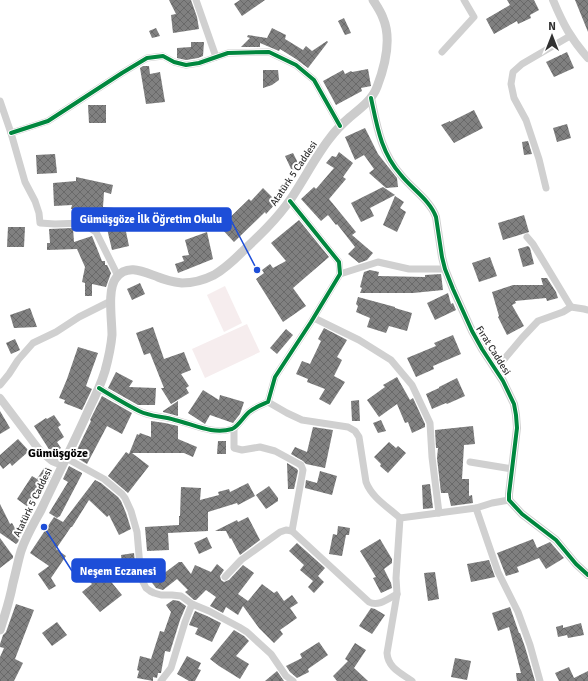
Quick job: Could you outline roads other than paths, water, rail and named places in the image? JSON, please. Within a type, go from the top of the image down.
[{"type":"main road","points":[[371,98],[383,70],[387,38],[383,18],[373,0]]},
{"type":"main road","name":"Atatürk 5 Caddesi","points":[[0,630],[9,602],[21,550],[83,424],[99,388],[105,370],[112,337],[111,301],[114,281],[118,276],[125,272],[135,270],[182,283],[192,282],[213,276],[223,269],[255,240],[271,223],[290,201],[330,138],[340,126],[362,108],[371,98]]},
{"type":"street","points":[[196,0],[216,57]]},
{"type":"street","points":[[442,52],[474,17],[464,0]]},
{"type":"street","points":[[553,0],[561,20],[570,36],[588,58]]},
{"type":"street","points":[[546,188],[526,120],[514,98],[511,84],[513,72],[522,64],[570,36]]},
{"type":"street","points":[[11,133],[48,122],[147,58],[163,56],[174,62],[186,65],[199,63],[228,53],[269,52],[296,64],[314,80],[340,126]]},
{"type":"street","name":"Fırat Caddesi","points":[[371,98],[379,136],[383,146],[392,164],[400,175],[434,211],[445,270],[472,331],[482,350],[503,381],[514,404],[517,428],[509,500]]},
{"type":"street","points":[[0,100],[25,182],[39,212],[40,223],[83,223],[96,232],[118,276]]},
{"type":"street","points":[[268,402],[275,377],[314,318],[340,274],[339,262],[290,201]]},
{"type":"street","points":[[527,237],[533,244],[571,306],[588,310]]},
{"type":"street","points":[[340,274],[378,262],[409,269],[445,270]]},
{"type":"street","points":[[0,385],[18,360],[33,344],[56,332],[79,317],[111,301]]},
{"type":"street","points":[[496,370],[538,321],[563,312],[571,306]]},
{"type":"street","points":[[314,318],[359,340],[391,360],[412,385],[430,423],[432,457],[439,513]]},
{"type":"street","points":[[99,388],[139,411],[155,417],[174,419],[210,430],[226,430],[234,428],[248,413],[258,406],[268,402]]},
{"type":"street","points":[[0,398],[40,451],[52,461],[64,461],[104,479],[126,498],[137,532],[141,578],[146,588],[161,595],[172,594],[180,596],[192,604],[209,611],[243,630],[271,654],[286,676],[293,681]]},
{"type":"street","points":[[268,402],[302,420],[348,427],[355,431],[359,437],[368,488],[400,518],[476,508],[509,500],[522,514],[556,540],[576,564],[588,575]]},
{"type":"street","points":[[234,428],[234,448],[242,450],[260,447],[275,451],[301,465],[303,470],[292,531]]},
{"type":"street","points":[[470,462],[512,469]]},
{"type":"street","points":[[476,508],[498,572],[518,612],[530,645],[540,681]]},
{"type":"street","points":[[400,518],[396,578],[397,594],[387,653],[390,664],[412,681]]},
{"type":"street","points":[[225,576],[241,560],[275,536],[283,531],[292,531],[372,604],[379,604],[397,594]]},
{"type":"street","points":[[161,681],[171,668],[192,604]]},
{"type":"place","name":"Gümüşgöze İlk Öğretim Okulu","points":[[257,270]]},
{"type":"place","name":"Neşem Eczanesi","points":[[44,527]]},
{"type":"district","name":"Gümüşgöze","points":[[58,453]]}]
